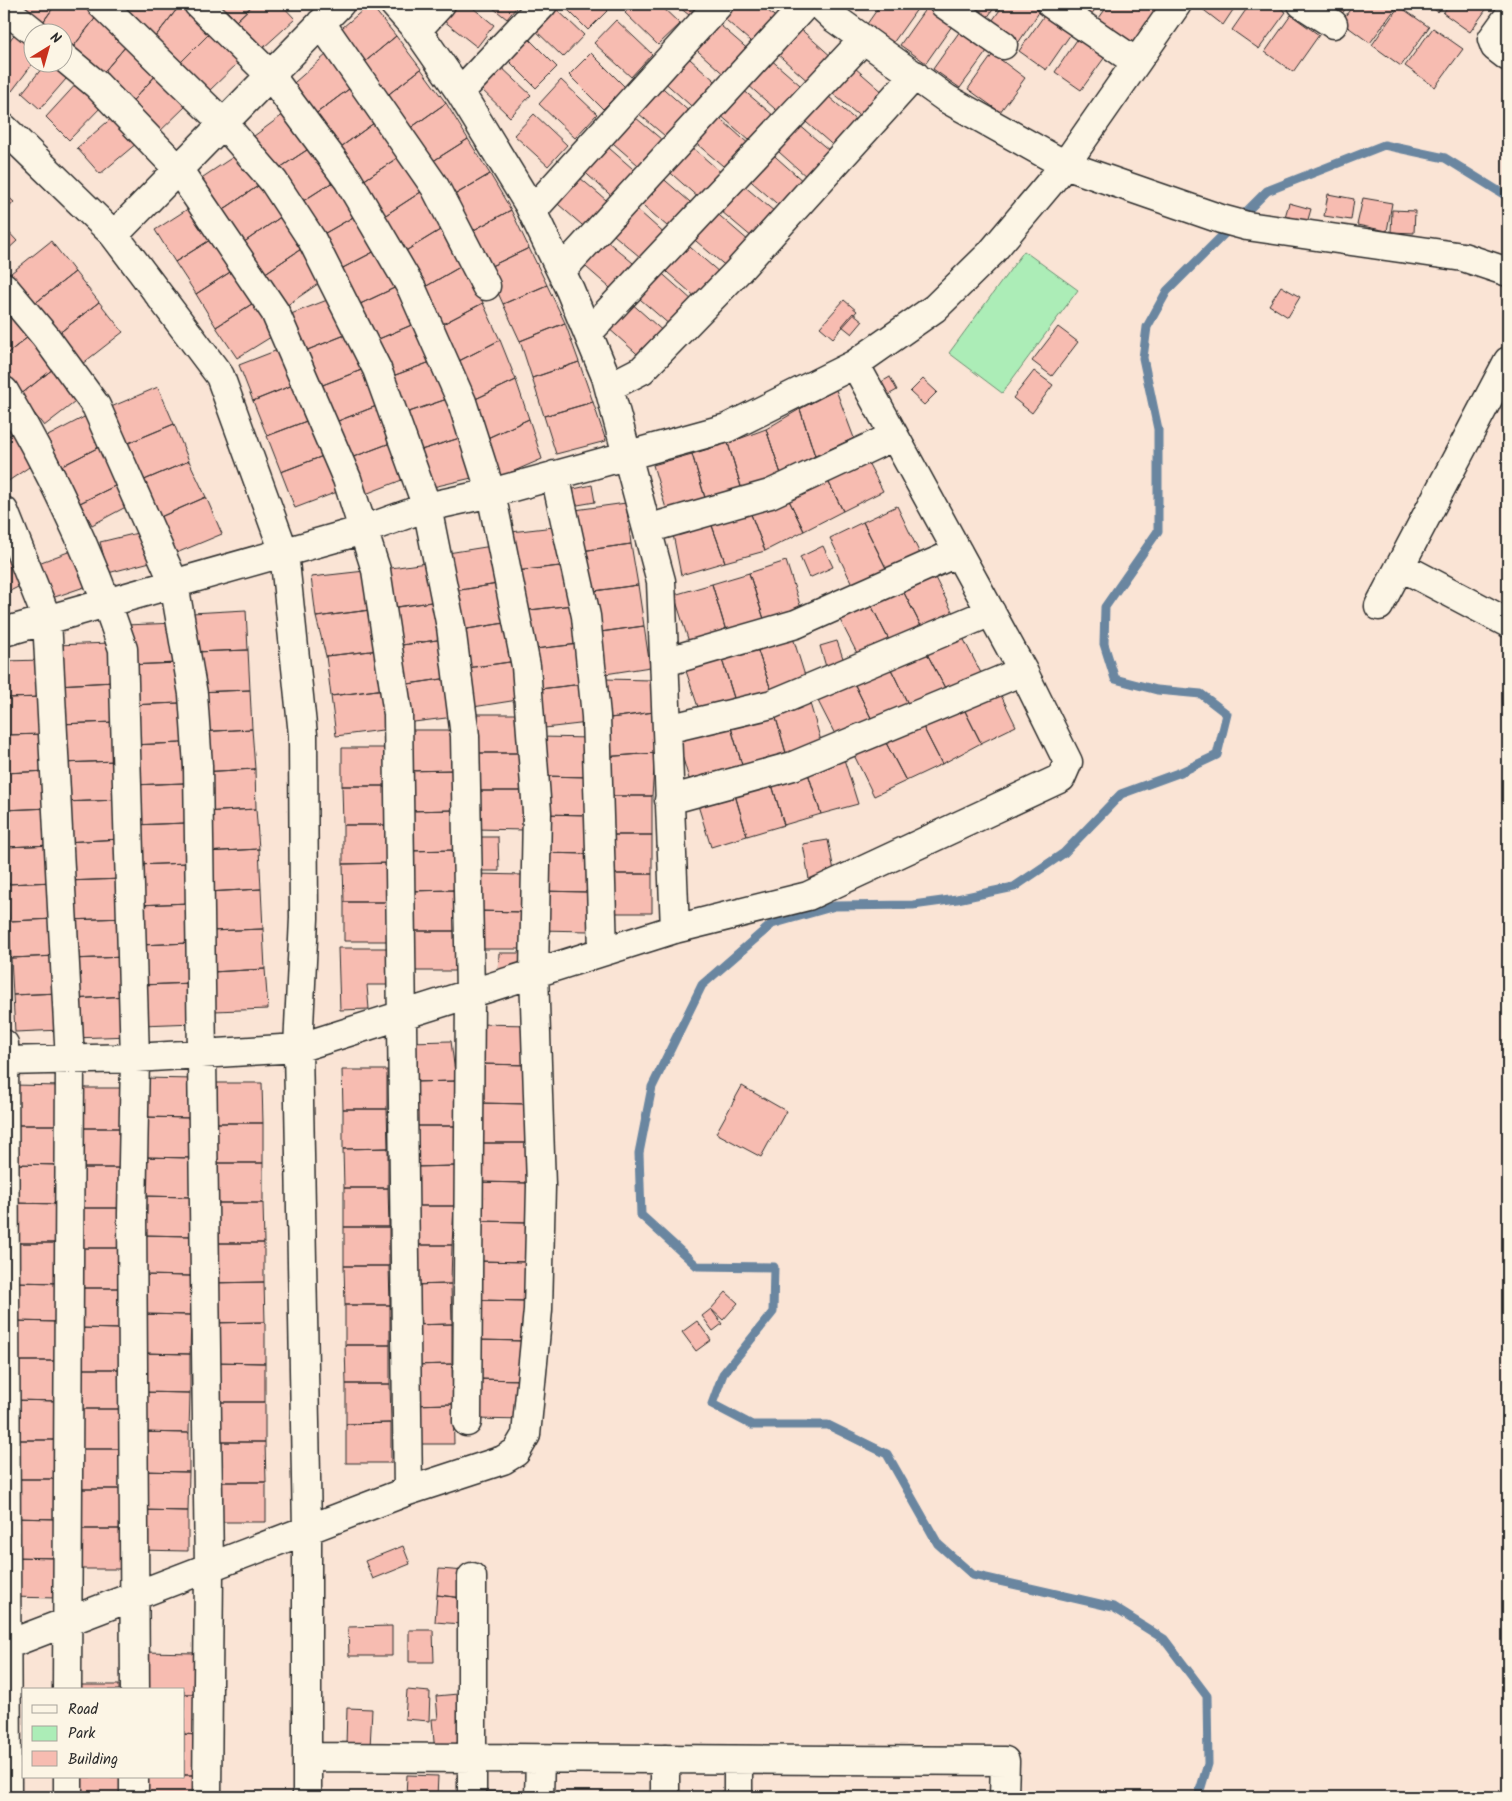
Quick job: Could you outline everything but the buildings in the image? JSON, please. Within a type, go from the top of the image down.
[{"type":"street","points":[[101,4],[223,123],[274,182],[312,240],[377,369],[427,507],[451,627],[465,736],[470,993],[467,1422]]},
{"type":"street","points":[[5,1645],[408,1491],[503,1460],[516,1452],[526,1435],[538,1310],[541,1186],[534,974],[537,812],[526,666],[491,493],[462,402],[412,289],[348,180],[270,75],[198,4]]},
{"type":"street","points":[[394,4],[417,30],[460,92],[483,127],[532,211],[561,271],[609,387],[661,581],[675,928]]},
{"type":"street","points":[[417,30],[441,4]]},
{"type":"street","points":[[460,92],[543,4]]},
{"type":"street","points":[[532,211],[719,4]]},
{"type":"street","points":[[561,271],[806,4]]},
{"type":"street","points":[[819,4],[947,100],[1065,165],[1221,219],[1247,226],[1463,256],[1508,272]]},
{"type":"street","points":[[944,4],[1002,45]]},
{"type":"street","points":[[1050,4],[1136,62]]},
{"type":"street","points":[[1302,4],[1333,24]]},
{"type":"street","points":[[4,632],[363,530],[427,507],[491,493],[727,428],[855,364],[935,308],[991,253],[1065,165],[1173,5]]},
{"type":"street","points":[[4,8],[22,22]]},
{"type":"street","points":[[114,235],[330,13],[435,187],[486,286]]},
{"type":"street","points":[[1508,17],[1492,39],[1495,47],[1508,57]]},
{"type":"street","points":[[588,333],[864,39]]},
{"type":"street","points":[[72,64],[97,85],[178,169],[275,312],[347,479],[376,570],[398,714],[408,1491]]},
{"type":"street","points":[[609,387],[642,370],[663,349],[738,271],[915,75]]},
{"type":"street","points":[[4,128],[114,235],[220,376],[284,552],[303,735],[304,918],[298,1048],[306,1530],[307,1797]]},
{"type":"street","points":[[4,287],[45,336],[96,406],[174,583],[193,694],[198,766],[202,1055],[208,1568],[207,1797]]},
{"type":"street","points":[[4,1061],[70,1061],[202,1055],[298,1048],[403,1013],[534,974],[675,928],[808,896],[1061,778],[1068,762],[1023,671],[855,364]]},
{"type":"street","points":[[1379,606],[1506,368]]},
{"type":"street","points":[[4,391],[37,446],[107,602],[123,649],[135,1058],[132,1224],[134,1688]]},
{"type":"street","points":[[647,529],[770,494],[894,436]]},
{"type":"street","points":[[555,475],[586,616],[596,716],[603,951]]},
{"type":"street","points":[[4,512],[47,619],[70,1061],[68,1688]]},
{"type":"street","points":[[664,662],[796,624],[958,552]]},
{"type":"street","points":[[1400,566],[1508,623]]},
{"type":"street","points":[[668,729],[772,704],[991,612]]},
{"type":"street","points":[[669,800],[793,766],[1023,671]]},
{"type":"street","points":[[4,1043],[7,1797]]},
{"type":"street","points":[[472,1577],[472,1797]]},
{"type":"street","points":[[307,1757],[1005,1761],[1004,1797]]},
{"type":"street","points":[[539,1797],[540,1759]]},
{"type":"street","points":[[665,1760],[665,1797]]},
{"type":"street","points":[[738,1760],[738,1797]]},
{"type":"street","points":[[68,1778],[68,1797]]},
{"type":"street","points":[[134,1778],[134,1797]]},
{"type":"green space","points":[[1024,251],[1078,290],[1002,393],[949,353]]},
{"type":"waterway","points":[[1198,1797],[1208,1764],[1207,1696],[1164,1639],[1113,1607],[973,1575],[938,1544],[887,1454],[828,1425],[752,1425],[712,1404],[723,1374],[773,1312],[774,1267],[697,1266],[641,1215],[639,1153],[652,1087],[702,985],[772,924],[835,906],[913,905],[957,899],[1014,887],[1064,853],[1121,794],[1181,772],[1217,755],[1227,714],[1201,694],[1157,690],[1115,679],[1104,644],[1105,607],[1158,531],[1158,429],[1143,358],[1147,327],[1167,291],[1267,191],[1384,145],[1445,158],[1508,197]]}]
